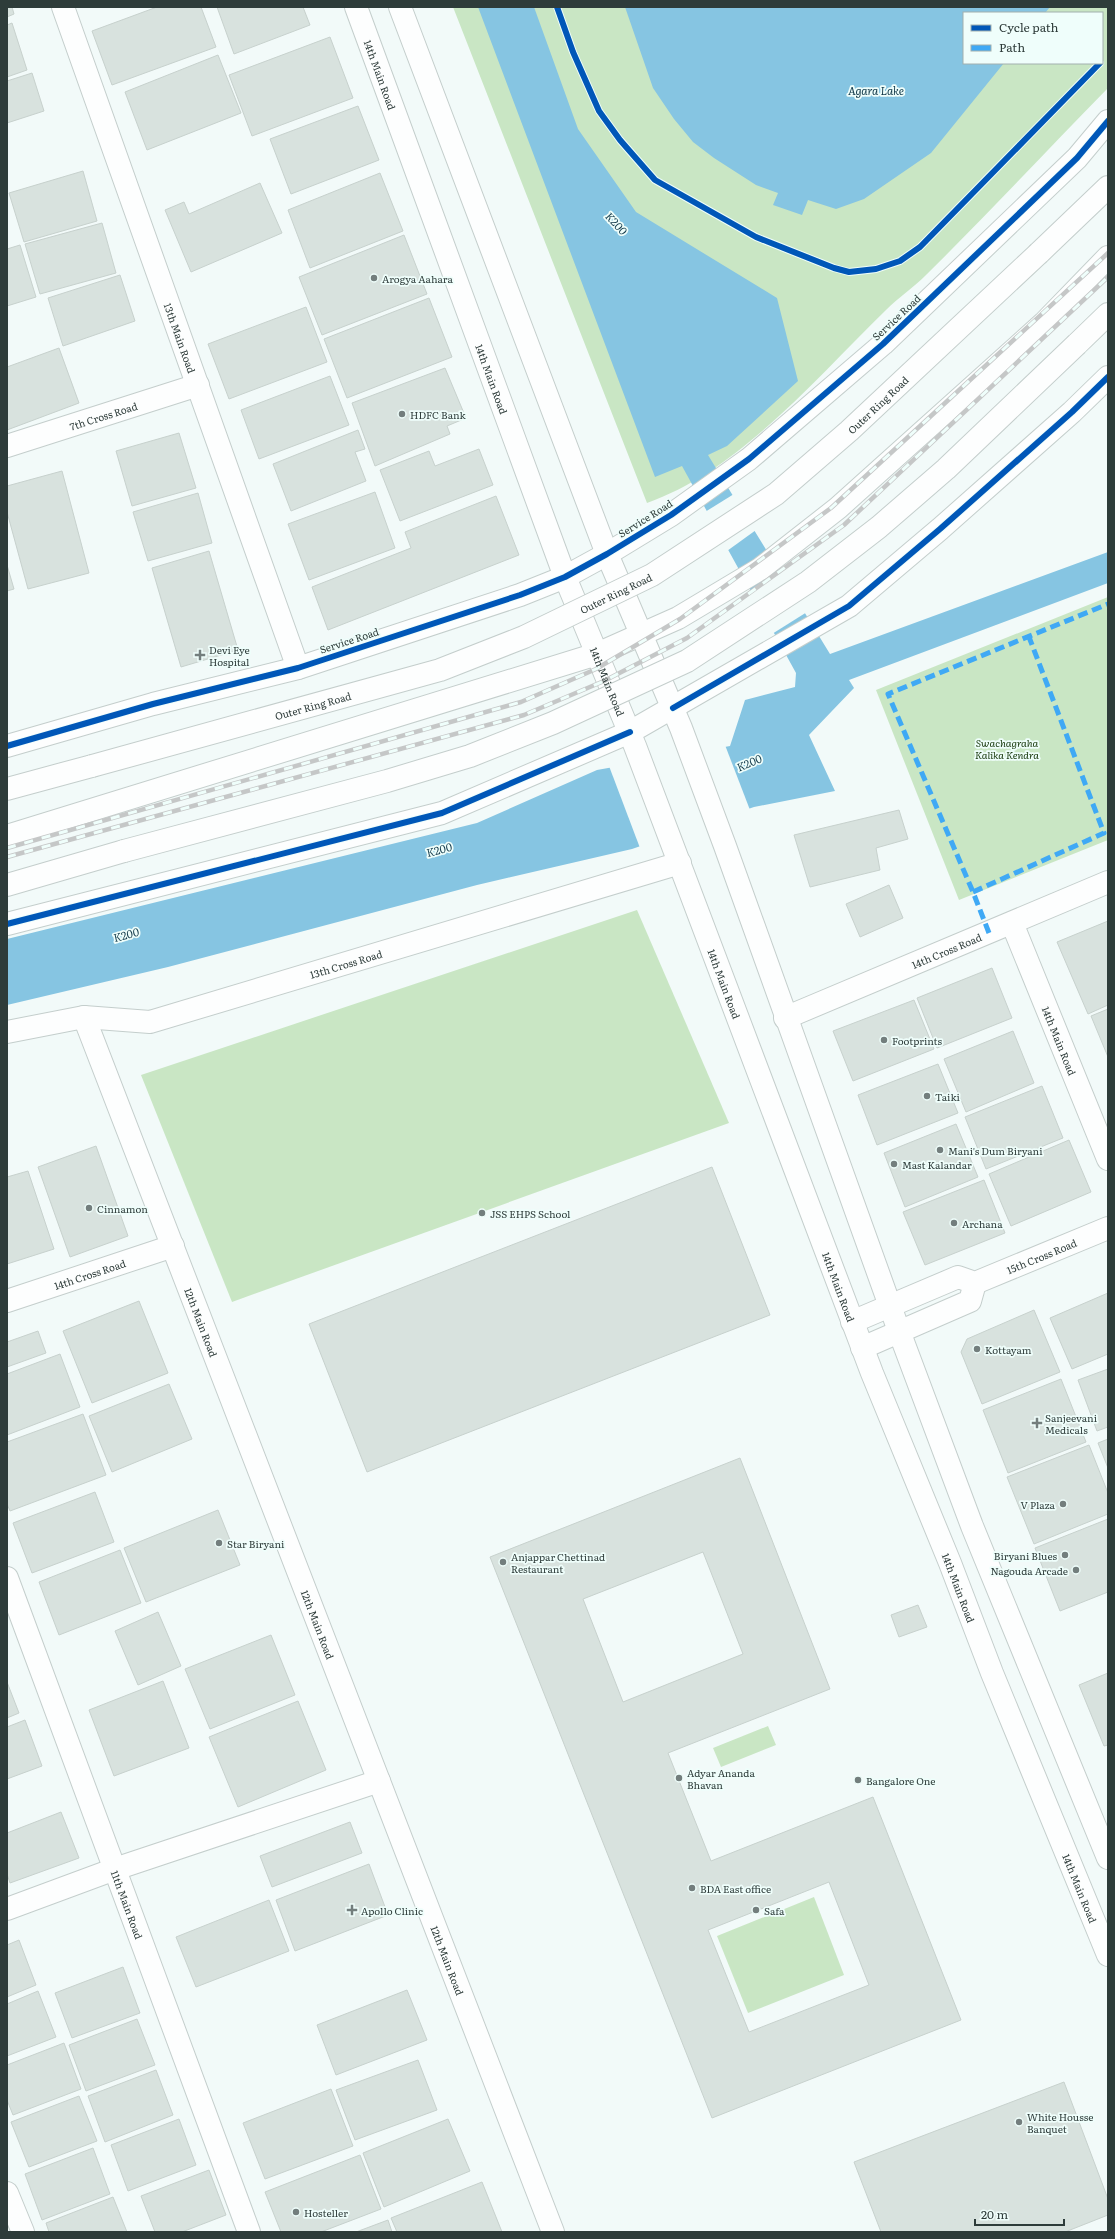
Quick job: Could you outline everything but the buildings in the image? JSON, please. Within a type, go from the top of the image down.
[{"type":"main road","name":"13th Main Road","points":[[63,7],[298,668]]},
{"type":"main road","name":"14th Main Road","points":[[356,7],[565,577],[598,654],[670,840],[680,862],[862,1348],[950,1563],[992,1673],[1108,1954]]},
{"type":"main road","points":[[400,7],[607,554],[640,636],[677,718],[716,822],[785,1018],[899,1332],[972,1526],[1108,1858]]},
{"type":"main road","name":"Service Road","points":[[7,746],[153,704],[298,668],[520,595],[565,577],[607,554],[671,515],[748,459],[883,344],[1077,158],[1108,121]]},
{"type":"main road","name":"Outer Ring Road","points":[[7,790],[440,670],[524,637],[652,575],[776,494],[849,431],[1108,187]]},
{"type":"main road","points":[[7,836],[598,654],[678,618],[760,569],[838,508],[1044,323],[1108,256]]},
{"type":"main road","points":[[7,885],[124,851],[387,781],[470,756],[553,723],[687,661],[808,582],[879,527],[946,469],[1108,314]]},
{"type":"main road","points":[[7,924],[442,813],[632,739],[677,718],[849,606],[946,524],[1072,412],[1108,377]]},
{"type":"main road","name":"7th Cross Road","points":[[7,446],[198,385]]},
{"type":"main road","name":"13th Cross Road","points":[[7,1032],[84,1017],[150,1022],[680,862]]},
{"type":"main road","name":"14th Cross Road","points":[[785,1018],[1108,882]]},
{"type":"main road","name":"14th Main Road","points":[[1012,923],[1108,1159]]},
{"type":"main road","name":"12th Main Road","points":[[84,1017],[553,2232]]},
{"type":"main road","name":"15th Cross Road","points":[[975,1283],[1108,1228]]},
{"type":"main road","name":"14th Cross Road","points":[[7,1302],[173,1246]]},
{"type":"main road","points":[[852,1322],[958,1278],[975,1283],[970,1301],[862,1348]]},
{"type":"main road","name":"11th Main Road","points":[[7,1578],[249,2232]]},
{"type":"main road","points":[[7,1909],[115,1869],[378,1781]]},
{"type":"main road","points":[[7,2193],[23,2232]]},
{"type":"green space","points":[[453,7],[1108,7],[1108,88],[949,252],[886,310],[775,420],[714,468],[681,488],[647,503]]},
{"type":"green space","name":"Swachagraha Kalika Kendra","points":[[1108,597],[1108,840],[959,900],[876,690]]},
{"type":"green space","points":[[637,910],[729,1123],[232,1302],[141,1075]]},
{"type":"green space","points":[[768,1726],[776,1745],[721,1767],[713,1748]]},
{"type":"green space","points":[[814,1897],[844,1975],[748,2013],[717,1936]]},
{"type":"water","name":"K200","points":[[478,7],[534,7],[578,129],[636,212],[777,298],[798,381],[727,446],[708,455],[830,654],[1108,552],[1108,583],[849,680],[854,688],[809,735],[835,791],[754,807],[632,849],[477,885],[168,967],[7,1005],[7,939],[477,823],[597,770],[730,746],[745,700],[795,687],[796,673],[682,466],[655,477]]},
{"type":"water","name":"Agara Lake","points":[[625,7],[1050,7],[1046,12],[963,12],[963,64],[1003,64],[931,153],[864,199],[836,209],[808,200],[802,215],[773,205],[778,193],[756,185],[714,158],[693,142],[674,119],[653,88]]},
{"type":"pier","points":[[734,494],[756,530],[727,551],[705,512]]},
{"type":"pier","points":[[782,572],[807,612],[772,634],[750,593]]},
{"type":"pier","points":[[725,745],[750,810],[640,848],[609,766]]},
{"type":"railway","points":[[7,848],[521,702],[596,669],[680,619],[831,508],[1108,253]]},
{"type":"railway","points":[[7,857],[524,715],[604,681],[687,638],[844,525],[1108,277]]},
{"type":"marked path","points":[[989,933],[973,892],[888,694],[1108,604]]},
{"type":"marked path","points":[[973,892],[1104,833],[1029,637]]},
{"type":"cycle path","points":[[557,7],[573,52],[599,111],[620,140],[655,180],[756,237],[834,268],[849,272],[876,269],[900,261],[920,247],[1099,64]]},
{"type":"cycle path","points":[[7,746],[153,704],[298,668],[520,595],[565,577],[607,554],[671,515],[749,459],[883,344],[1077,158],[1108,121]]},
{"type":"cycle path","points":[[673,708],[849,606],[940,529],[1072,412],[1108,377]]},
{"type":"cycle path","points":[[7,924],[442,813],[630,732]]},
{"type":"place","name":"Arogya Aahara","points":[[374,278]]},
{"type":"place","name":"HDFC Bank","points":[[402,414]]},
{"type":"place","name":"Devi Eye Hospital","points":[[200,655]]},
{"type":"place","name":"Footprints","points":[[884,1040]]},
{"type":"place","name":"Taiki","points":[[927,1096]]},
{"type":"place","name":"Mani's Dum Biryani","points":[[940,1150]]},
{"type":"place","name":"Mast Kalandar","points":[[894,1164]]},
{"type":"place","name":"Cinnamon","points":[[89,1208]]},
{"type":"place","name":"JSS EHPS School","points":[[482,1213]]},
{"type":"place","name":"Archana","points":[[954,1223]]},
{"type":"place","name":"Kottayam","points":[[977,1349]]},
{"type":"place","name":"Sanjeevani Medicals","points":[[1037,1423]]},
{"type":"place","name":"V Plaza","points":[[1063,1504]]},
{"type":"place","name":"Star Biryani","points":[[219,1543]]},
{"type":"place","name":"Biryani Blues","points":[[1065,1555]]},
{"type":"place","name":"Anjappar Chettinad Restaurant","points":[[503,1562]]},
{"type":"place","name":"Nagouda Arcade","points":[[1076,1570]]},
{"type":"place","name":"Adyar Ananda Bhavan","points":[[679,1778]]},
{"type":"place","name":"Bangalore One","points":[[858,1780]]},
{"type":"place","name":"BDA East office","points":[[692,1888]]},
{"type":"place","name":"Apollo Clinic","points":[[352,1910]]},
{"type":"place","name":"Safa","points":[[756,1910]]},
{"type":"place","name":"White Housse Banquet","points":[[1019,2122]]},
{"type":"place","name":"Hosteller","points":[[296,2212]]}]
